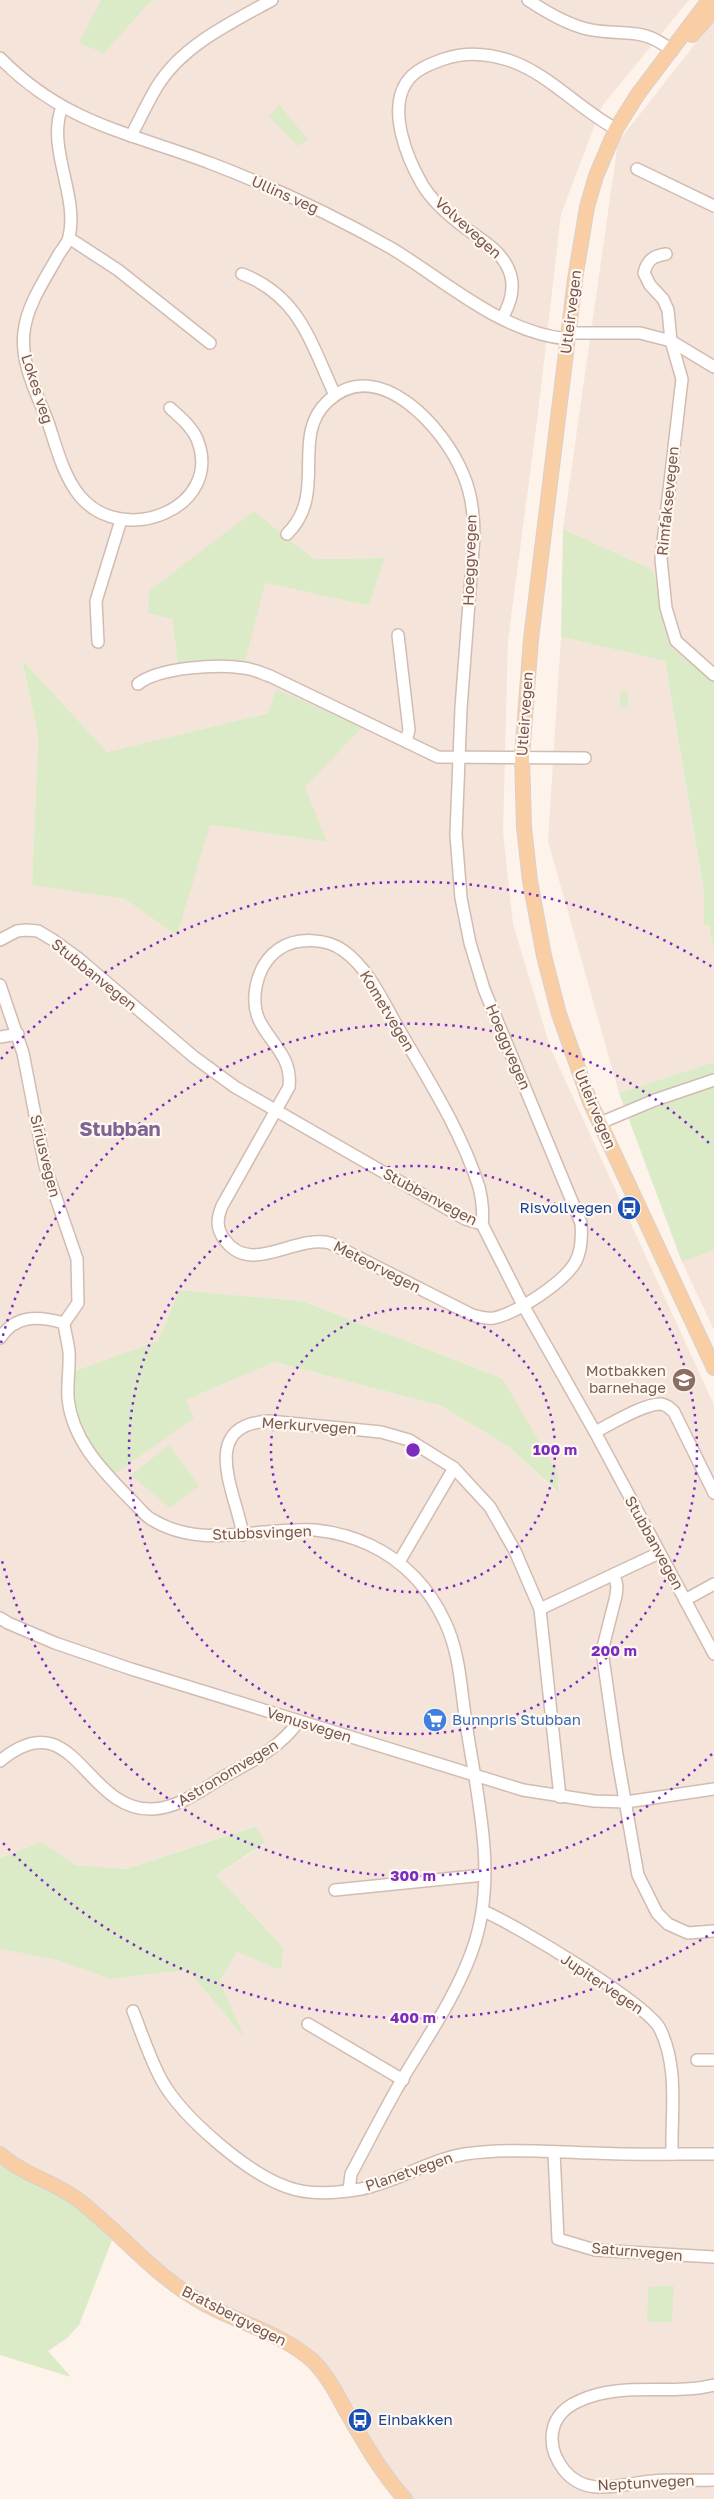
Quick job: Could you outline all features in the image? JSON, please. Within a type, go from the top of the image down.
[{"type":"main road","name":"Utleirvegen","points":[[708,0],[680,36],[672,51],[638,94],[616,129],[596,176],[587,207],[580,239],[526,683],[522,756],[527,852],[542,948],[568,1041],[600,1123],[714,1368]]},
{"type":"main road","name":"Utleirvegen","points":[[672,51],[687,40],[714,10]]},
{"type":"main road","name":"Bratsbergvegen","points":[[0,2154],[22,2169],[61,2188],[81,2202],[144,2262],[182,2291],[204,2304],[286,2342],[314,2362],[329,2382],[382,2472],[405,2499]]},
{"type":"street","points":[[131,136],[159,84],[188,51],[235,20],[272,0]]},
{"type":"street","points":[[528,0],[562,20],[586,29],[650,36],[672,51]]},
{"type":"street","name":"Volvevegen","points":[[502,318],[510,304],[512,294],[512,280],[506,264],[498,252],[435,201],[420,180],[408,154],[399,109],[406,83],[421,68],[450,57],[469,54],[496,56],[531,70],[616,129]]},
{"type":"street","name":"Ullins veg","points":[[0,58],[32,86],[62,107],[93,122],[216,165],[301,201],[392,249],[502,318],[537,332],[568,336],[640,333],[671,341],[714,367]]},
{"type":"street","name":"Lokes veg","points":[[62,107],[57,127],[69,207],[69,238],[29,310],[24,332],[25,360],[75,490],[93,508],[121,520],[143,520],[164,514],[184,500],[196,484],[201,463],[198,440],[189,426],[170,408]]},
{"type":"street","points":[[637,169],[714,206]]},
{"type":"street","points":[[69,238],[118,270],[210,343]]},
{"type":"street","points":[[666,254],[655,256],[648,262],[644,273],[650,285],[664,299],[668,310],[671,341]]},
{"type":"street","points":[[242,274],[268,286],[291,306],[303,327],[335,396]]},
{"type":"street","name":"Rimfaksevegen","points":[[671,341],[682,379],[661,559],[666,608],[676,642],[714,675]]},
{"type":"street","name":"Hoeggvegen","points":[[287,534],[299,517],[309,491],[311,428],[322,408],[335,396],[358,387],[382,390],[408,403],[446,441],[455,456],[468,487],[474,514],[474,537],[459,756],[456,835],[461,898],[474,960],[494,1015],[580,1223],[581,1247],[570,1271],[523,1305]]},
{"type":"street","points":[[98,642],[95,623],[96,601],[121,520]]},
{"type":"street","points":[[398,635],[409,730],[406,741]]},
{"type":"street","points":[[138,684],[145,678],[165,672],[228,666],[245,668],[270,676],[438,757],[522,756],[585,758]]},
{"type":"street","name":"Stubbanvegen","points":[[0,940],[17,931],[38,931],[79,959],[194,1057],[276,1111],[465,1219],[482,1224],[523,1305],[595,1432],[714,1654]]},
{"type":"street","name":"Kometvegen","points":[[276,1111],[289,1087],[290,1076],[281,1049],[262,1026],[256,1007],[255,986],[260,972],[279,949],[294,942],[308,940],[325,942],[342,950],[368,976],[442,1103],[479,1188],[484,1210],[482,1224]]},
{"type":"street","name":"Siriusvegen","points":[[0,985],[18,1034],[45,1166],[77,1259],[78,1303],[64,1323]]},
{"type":"street","points":[[0,1037],[18,1034]]},
{"type":"street","points":[[600,1123],[655,1100],[714,1080]]},
{"type":"street","name":"Meteorvegen","points":[[276,1111],[219,1214],[218,1228],[229,1245],[242,1253],[261,1255],[299,1242],[319,1240],[330,1243],[472,1315],[492,1318],[523,1305]]},
{"type":"street","points":[[0,1338],[5,1331],[20,1320],[45,1318],[64,1323]]},
{"type":"street","name":"Stubbsvingen","points":[[64,1323],[69,1350],[68,1398],[76,1431],[86,1449],[108,1476],[150,1518],[180,1531],[218,1537],[296,1530],[334,1533],[370,1545],[398,1562],[418,1581],[432,1598],[447,1626],[458,1672],[478,1791],[484,1875],[483,1911],[473,1951],[448,2004],[351,2174],[349,2190]]},
{"type":"street","points":[[595,1432],[649,1406],[659,1404],[667,1406],[674,1412],[714,1494]]},
{"type":"street","name":"Merkurvegen","points":[[243,1535],[227,1478],[226,1455],[231,1437],[237,1430],[250,1423],[269,1421],[394,1435],[419,1445],[454,1468],[490,1507],[506,1532],[540,1609],[560,1797]]},
{"type":"street","points":[[398,1562],[454,1468]]},
{"type":"street","points":[[540,1609],[659,1553]]},
{"type":"street","points":[[614,1574],[618,1586],[602,1651],[617,1755],[638,1875],[657,1912],[677,1930],[698,1934],[714,1931]]},
{"type":"street","points":[[685,1600],[714,1584]]},
{"type":"street","name":"Venusvegen","points":[[0,1618],[55,1643],[298,1722],[523,1790],[560,1797],[626,1802],[714,1789]]},
{"type":"street","name":"Astronomvegen","points":[[0,1761],[17,1748],[28,1743],[54,1744],[68,1752],[113,1798],[136,1809],[154,1809],[172,1806],[246,1764],[290,1734],[298,1722]]},
{"type":"street","points":[[335,1890],[484,1875]]},
{"type":"street","name":"Jupitervegen","points":[[483,1911],[503,1919],[550,1948],[640,2008],[659,2028],[671,2072],[672,2154]]},
{"type":"street","name":"Planetvegen","points":[[133,2011],[152,2060],[169,2092],[192,2118],[224,2148],[259,2174],[288,2188],[322,2193],[349,2190],[381,2183],[429,2163],[466,2154],[554,2152],[714,2154]]},
{"type":"street","points":[[308,2024],[403,2080]]},
{"type":"street","points":[[697,2060],[714,2060]]},
{"type":"street","name":"Saturnvegen","points":[[554,2152],[558,2239],[595,2250],[714,2257]]},
{"type":"street","name":"Neptunvegen","points":[[714,2385],[692,2389],[611,2392],[588,2397],[568,2406],[561,2412],[554,2424],[552,2442],[557,2459],[566,2472],[575,2480],[597,2488],[654,2481],[714,2480]]},
{"type":"shaded area","points":[[0,0],[689,0],[602,106],[561,214],[538,413],[508,640],[503,832],[513,924],[550,1047],[714,1405],[714,2499],[412,2499],[377,2456],[355,2409],[341,2393],[328,2373],[199,2296],[0,2147],[0,1949],[60,1961],[110,1979],[188,1970],[244,2038],[220,1981],[237,1952],[283,1947],[216,1875],[265,1844],[255,1826],[126,1869],[75,1865],[42,1842],[0,1858]],"holes":[[[254,511],[314,559],[385,558],[369,606],[265,583],[178,665],[172,619]],[[22,661],[107,752],[268,713],[363,727],[304,787],[326,842],[209,825],[177,936],[125,899],[32,884],[38,736]],[[179,1290],[302,1301],[502,1378],[557,1492],[509,1447],[441,1406],[275,1362],[186,1400],[74,1371],[158,1341]]]},
{"type":"shaded area","points":[[714,20],[714,682],[673,649],[653,570],[563,529],[618,142]]},
{"type":"shaded area","points":[[561,637],[665,661],[714,952],[714,1062],[619,1093],[548,841]]},
{"type":"shaded area","points":[[714,1250],[714,1330],[682,1262]]},
{"type":"green space","points":[[101,0],[155,0],[149,3],[104,53],[79,43]]},
{"type":"green space","points":[[279,104],[308,140],[298,146],[269,117]]},
{"type":"green space","points":[[254,511],[314,559],[385,558],[369,606],[265,583],[245,662],[178,665],[172,619],[148,613],[149,591]]},
{"type":"green space","points":[[563,529],[653,570],[673,649],[714,682],[714,952],[709,925],[704,925],[704,892],[665,661],[561,637]]},
{"type":"green space","points":[[22,660],[107,752],[268,713],[276,689],[363,727],[305,787],[327,842],[210,825],[177,936],[125,899],[32,885],[38,736]]},
{"type":"green space","points":[[620,691],[628,691],[628,707],[620,707]]},
{"type":"green space","points":[[714,1062],[714,1250],[682,1262],[619,1093]]},
{"type":"green space","points":[[179,1290],[302,1301],[502,1378],[558,1474],[558,1492],[509,1447],[441,1406],[275,1362],[186,1400],[194,1418],[112,1476],[89,1442],[73,1401],[74,1371],[158,1341]]},
{"type":"green space","points":[[169,1445],[199,1486],[170,1508],[131,1475]]},
{"type":"green space","points":[[256,1826],[265,1843],[216,1875],[283,1947],[281,1970],[237,1952],[220,1981],[245,2039],[188,1970],[110,1979],[60,1961],[0,1949],[0,1858],[42,1842],[75,1865],[126,1869]]},
{"type":"green space","points":[[0,2162],[63,2197],[112,2240],[79,2325],[67,2338],[48,2351],[71,2377],[0,2355]]},
{"type":"green space","points":[[674,2286],[672,2322],[647,2322],[648,2287]]},
{"type":"place","name":"Risvollvegen","points":[[629,1208]]},
{"type":"place","name":"Motbakken barnehage","points":[[684,1380]]},
{"type":"place","name":"Bunnpris Stubban","points":[[435,1720]]},
{"type":"place","name":"Einbakken","points":[[360,2420]]},
{"type":"district","name":"Stubban","points":[[120,1129]]}]
